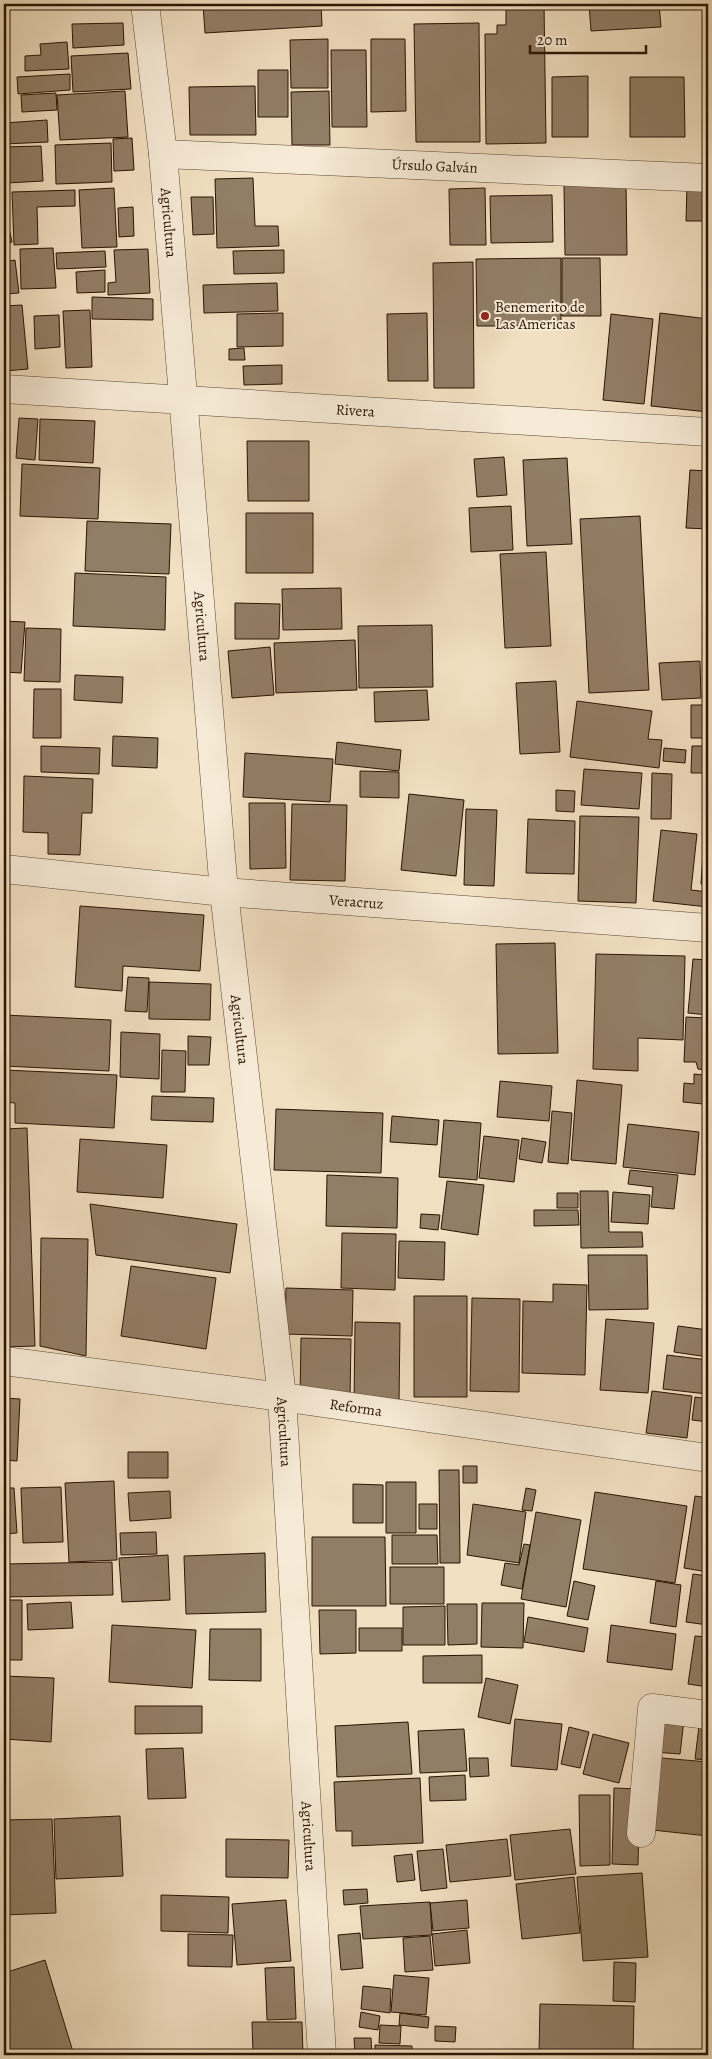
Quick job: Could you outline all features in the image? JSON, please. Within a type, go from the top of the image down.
[{"type":"street","name":"Agricultura","points":[[145,4],[163,154],[185,401],[224,892],[282,1397],[322,2055]]},
{"type":"street","name":"Úrsulo Galván","points":[[163,154],[708,178]]},
{"type":"street","name":"Rivera","points":[[4,389],[708,432]]},
{"type":"street","name":"Veracruz","points":[[4,868],[224,892],[708,928]]},
{"type":"street","name":"Reforma","points":[[4,1361],[282,1397],[708,1458]]},
{"type":"street","points":[[641,1833],[652,1708],[708,1715]]},
{"type":"building","points":[[203,4],[321,4],[322,26],[205,33]]},
{"type":"building","points":[[506,4],[544,4],[546,143],[486,144],[485,34],[497,34],[497,25],[506,25]]},
{"type":"building","points":[[589,4],[659,4],[661,27],[591,31]]},
{"type":"building","points":[[123,23],[124,45],[73,48],[72,24]]},
{"type":"building","points":[[479,23],[480,142],[416,142],[414,24]]},
{"type":"building","points":[[328,39],[328,88],[291,88],[290,40]]},
{"type":"building","points":[[371,39],[405,39],[406,111],[371,112]]},
{"type":"building","points":[[67,42],[69,69],[25,71],[25,56],[41,55],[40,44]]},
{"type":"building","points":[[331,50],[366,50],[367,127],[332,127]]},
{"type":"building","points":[[128,53],[131,89],[73,92],[71,56]]},
{"type":"building","points":[[258,70],[288,70],[288,117],[258,117]]},
{"type":"building","points":[[70,74],[70,90],[18,94],[17,77]]},
{"type":"building","points":[[588,76],[588,137],[552,137],[552,77]]},
{"type":"building","points":[[630,77],[684,77],[685,137],[630,137]]},
{"type":"building","points":[[255,86],[256,135],[190,135],[189,87]]},
{"type":"building","points":[[125,91],[128,137],[60,140],[57,95]]},
{"type":"building","points":[[329,91],[330,145],[292,145],[291,92]]},
{"type":"building","points":[[56,93],[57,110],[22,112],[21,95]]},
{"type":"building","points":[[47,120],[48,142],[4,144],[4,123]]},
{"type":"building","points":[[132,138],[134,170],[114,171],[113,139]]},
{"type":"building","points":[[111,143],[112,182],[56,184],[55,145]]},
{"type":"building","points":[[41,146],[43,181],[7,183],[5,147]]},
{"type":"building","points":[[253,178],[255,226],[278,226],[279,246],[217,248],[215,179]]},
{"type":"building","points":[[626,183],[627,255],[565,255],[564,184]]},
{"type":"building","points":[[687,185],[708,186],[708,221],[686,221]]},
{"type":"building","points":[[114,188],[117,247],[82,248],[79,190]]},
{"type":"building","points":[[485,188],[486,245],[450,245],[449,189]]},
{"type":"building","points":[[75,190],[75,206],[37,207],[38,244],[14,245],[12,192]]},
{"type":"building","points":[[552,195],[553,242],[491,243],[490,196]]},
{"type":"building","points":[[191,197],[213,197],[214,234],[193,235]]},
{"type":"building","points":[[133,207],[134,236],[119,237],[118,208]]},
{"type":"building","points":[[7,219],[12,242],[4,244],[4,220]]},
{"type":"building","points":[[53,248],[56,288],[21,289],[20,249]]},
{"type":"building","points":[[148,249],[150,293],[108,295],[108,283],[116,282],[114,250]]},
{"type":"building","points":[[284,250],[284,273],[234,274],[233,251]]},
{"type":"building","points":[[105,251],[106,267],[57,269],[56,253]]},
{"type":"building","points":[[561,258],[561,326],[477,326],[476,259]]},
{"type":"building","points":[[562,258],[600,258],[601,316],[562,316]]},
{"type":"building","points":[[15,260],[19,293],[4,294],[4,262]]},
{"type":"building","points":[[473,262],[474,388],[434,388],[433,263]]},
{"type":"building","points":[[105,270],[105,292],[77,293],[76,272]]},
{"type":"building","points":[[277,283],[278,311],[204,313],[203,285]]},
{"type":"building","points":[[92,297],[153,299],[153,320],[92,319]]},
{"type":"building","points":[[22,305],[28,369],[6,371],[4,306]]},
{"type":"building","points":[[90,310],[92,367],[66,368],[63,311]]},
{"type":"building","points":[[283,313],[283,346],[237,347],[237,314]]},
{"type":"building","points":[[427,313],[428,381],[388,381],[387,314]]},
{"type":"building","points":[[660,313],[708,319],[708,412],[651,406]]},
{"type":"building","points":[[611,314],[653,319],[644,404],[603,400]]},
{"type":"building","points":[[59,315],[60,347],[35,349],[34,316]]},
{"type":"building","points":[[244,348],[245,360],[229,360],[229,349]]},
{"type":"building","points":[[282,365],[282,384],[244,385],[243,366]]},
{"type":"building","points":[[19,418],[38,419],[35,460],[16,458]]},
{"type":"building","points":[[40,419],[95,421],[93,463],[39,460]]},
{"type":"building","points":[[247,441],[309,441],[309,501],[248,501]]},
{"type":"building","points":[[4,445],[8,445],[6,472],[4,472]]},
{"type":"building","points":[[504,457],[507,495],[477,497],[474,459]]},
{"type":"building","points":[[567,458],[572,544],[527,546],[523,460]]},
{"type":"building","points":[[22,464],[100,468],[98,519],[20,516]]},
{"type":"building","points":[[690,470],[708,471],[708,529],[686,528]]},
{"type":"building","points":[[511,506],[513,550],[471,552],[469,508]]},
{"type":"building","points":[[246,513],[313,513],[313,573],[246,573]]},
{"type":"building","points":[[640,516],[649,690],[589,693],[580,519]]},
{"type":"building","points":[[87,521],[171,524],[169,574],[85,571]]},
{"type":"building","points":[[546,552],[551,646],[505,648],[500,554]]},
{"type":"building","points":[[75,573],[166,577],[165,630],[73,626]]},
{"type":"building","points":[[341,588],[342,629],[283,630],[282,589]]},
{"type":"building","points":[[235,603],[280,604],[279,639],[235,639]]},
{"type":"building","points":[[4,621],[25,622],[21,673],[4,672]]},
{"type":"building","points":[[432,625],[433,687],[359,688],[358,626]]},
{"type":"building","points":[[26,628],[61,629],[60,682],[24,681]]},
{"type":"building","points":[[355,640],[357,690],[276,693],[274,643]]},
{"type":"building","points":[[270,647],[274,695],[232,698],[228,651]]},
{"type":"building","points":[[700,661],[701,698],[662,700],[659,663]]},
{"type":"building","points":[[75,675],[123,677],[122,703],[74,700]]},
{"type":"building","points":[[556,681],[560,752],[520,754],[516,683]]},
{"type":"building","points":[[34,689],[61,689],[61,738],[33,738]]},
{"type":"building","points":[[427,690],[429,720],[375,722],[374,692]]},
{"type":"building","points":[[577,701],[652,711],[648,739],[662,740],[659,768],[570,757]]},
{"type":"building","points":[[691,705],[708,705],[708,738],[691,738]]},
{"type":"building","points":[[113,736],[158,738],[157,768],[112,766]]},
{"type":"building","points":[[337,742],[401,750],[399,771],[335,764]]},
{"type":"building","points":[[41,746],[100,748],[99,774],[41,772]]},
{"type":"building","points":[[692,746],[706,746],[705,773],[691,773]]},
{"type":"building","points":[[664,748],[686,750],[685,763],[663,761]]},
{"type":"building","points":[[245,753],[333,759],[330,802],[243,797]]},
{"type":"building","points":[[584,769],[642,773],[639,809],[581,805]]},
{"type":"building","points":[[360,771],[399,772],[399,798],[360,797]]},
{"type":"building","points":[[652,773],[672,774],[671,819],[651,819]]},
{"type":"building","points":[[24,776],[93,779],[92,813],[82,813],[80,855],[48,854],[48,833],[23,832]]},
{"type":"building","points":[[556,790],[575,791],[574,812],[556,811]]},
{"type":"building","points":[[409,794],[464,800],[456,876],[401,870]]},
{"type":"building","points":[[249,803],[285,803],[286,868],[250,869]]},
{"type":"building","points":[[292,804],[347,805],[345,881],[290,880]]},
{"type":"building","points":[[466,809],[497,810],[494,886],[464,885]]},
{"type":"building","points":[[580,816],[639,817],[636,903],[578,901]]},
{"type":"building","points":[[528,819],[575,821],[574,874],[526,873]]},
{"type":"building","points":[[661,830],[697,834],[691,890],[708,892],[708,907],[653,901]]},
{"type":"building","points":[[704,837],[708,837],[708,885],[701,884]]},
{"type":"building","points":[[80,906],[204,915],[200,971],[123,966],[122,991],[75,987]]},
{"type":"building","points":[[555,943],[558,1053],[498,1054],[496,944]]},
{"type":"building","points":[[596,954],[685,956],[683,1040],[638,1038],[638,1071],[593,1069]]},
{"type":"building","points":[[693,959],[708,960],[708,1015],[688,1013]]},
{"type":"building","points":[[128,977],[149,978],[147,1012],[125,1011]]},
{"type":"building","points":[[149,982],[211,984],[210,1020],[149,1019]]},
{"type":"building","points":[[4,1015],[111,1020],[109,1071],[4,1066]]},
{"type":"building","points":[[686,1017],[706,1018],[705,1070],[698,1069],[696,1062],[684,1062]]},
{"type":"building","points":[[121,1032],[160,1034],[159,1079],[120,1077]]},
{"type":"building","points":[[188,1036],[211,1037],[209,1065],[188,1065]]},
{"type":"building","points":[[162,1050],[186,1051],[185,1092],[161,1092]]},
{"type":"building","points":[[4,1070],[117,1075],[114,1128],[15,1123],[15,1103],[4,1102]]},
{"type":"building","points":[[694,1074],[704,1075],[703,1104],[683,1102],[684,1083],[694,1084]]},
{"type":"building","points":[[577,1080],[622,1085],[616,1164],[571,1160]]},
{"type":"building","points":[[500,1081],[552,1086],[549,1121],[497,1117]]},
{"type":"building","points":[[152,1096],[214,1098],[213,1122],[151,1120]]},
{"type":"building","points":[[276,1109],[383,1113],[381,1173],[274,1170]]},
{"type":"building","points":[[552,1111],[572,1113],[568,1164],[548,1162]]},
{"type":"building","points":[[392,1116],[439,1120],[437,1145],[390,1142]]},
{"type":"building","points":[[444,1120],[481,1123],[477,1180],[439,1177]]},
{"type":"building","points":[[628,1124],[699,1132],[695,1175],[623,1167]]},
{"type":"building","points":[[27,1128],[35,1346],[4,1347],[4,1129]]},
{"type":"building","points":[[484,1136],[519,1140],[514,1182],[479,1178]]},
{"type":"building","points":[[522,1138],[546,1142],[542,1163],[519,1159]]},
{"type":"building","points":[[80,1139],[167,1145],[163,1198],[77,1192]]},
{"type":"building","points":[[630,1170],[678,1175],[674,1209],[651,1207],[653,1187],[628,1184]]},
{"type":"building","points":[[327,1175],[398,1178],[397,1228],[326,1226]]},
{"type":"building","points":[[447,1181],[484,1185],[478,1235],[441,1229]]},
{"type":"building","points":[[580,1191],[608,1191],[609,1232],[642,1232],[643,1247],[581,1248]]},
{"type":"building","points":[[613,1192],[650,1195],[648,1224],[611,1222]]},
{"type":"building","points":[[557,1193],[578,1193],[578,1208],[557,1208]]},
{"type":"building","points":[[90,1204],[237,1224],[230,1273],[96,1255]]},
{"type":"building","points":[[534,1210],[578,1210],[579,1225],[534,1226]]},
{"type":"building","points":[[421,1214],[440,1215],[438,1230],[420,1228]]},
{"type":"building","points":[[342,1233],[396,1234],[395,1290],[341,1288]]},
{"type":"building","points":[[41,1238],[88,1239],[86,1356],[40,1346]]},
{"type":"building","points":[[399,1241],[445,1242],[444,1280],[398,1278]]},
{"type":"building","points":[[588,1255],[647,1255],[648,1309],[589,1310]]},
{"type":"building","points":[[131,1266],[216,1278],[206,1349],[121,1336]]},
{"type":"building","points":[[553,1284],[587,1285],[585,1375],[522,1373],[523,1301],[553,1302]]},
{"type":"building","points":[[286,1288],[353,1290],[352,1336],[285,1334]]},
{"type":"building","points":[[414,1296],[467,1296],[467,1397],[414,1397]]},
{"type":"building","points":[[472,1298],[520,1299],[519,1392],[470,1391]]},
{"type":"building","points":[[606,1319],[654,1323],[648,1393],[600,1390]]},
{"type":"building","points":[[355,1322],[400,1323],[399,1404],[354,1404]]},
{"type":"building","points":[[678,1326],[708,1330],[708,1357],[674,1352]]},
{"type":"building","points":[[301,1338],[351,1339],[350,1399],[300,1398]]},
{"type":"building","points":[[667,1355],[708,1360],[707,1394],[663,1389]]},
{"type":"building","points":[[652,1391],[692,1396],[687,1438],[646,1433]]},
{"type":"building","points":[[695,1397],[708,1399],[708,1422],[692,1420]]},
{"type":"building","points":[[4,1398],[20,1399],[17,1461],[4,1460]]},
{"type":"building","points":[[128,1452],[168,1452],[168,1478],[128,1478]]},
{"type":"building","points":[[463,1466],[477,1466],[477,1483],[463,1483]]},
{"type":"building","points":[[439,1470],[459,1470],[460,1563],[440,1563]]},
{"type":"building","points":[[114,1481],[117,1560],[69,1562],[65,1483]]},
{"type":"building","points":[[386,1482],[416,1482],[416,1533],[386,1533]]},
{"type":"building","points":[[353,1484],[383,1485],[383,1523],[353,1523]]},
{"type":"building","points":[[61,1487],[63,1542],[23,1543],[21,1488]]},
{"type":"building","points":[[4,1488],[14,1488],[17,1533],[4,1534]]},
{"type":"building","points":[[526,1488],[536,1490],[532,1511],[522,1510]]},
{"type":"building","points":[[170,1491],[171,1518],[130,1521],[128,1493]]},
{"type":"building","points":[[595,1492],[687,1506],[675,1583],[583,1569]]},
{"type":"building","points":[[695,1496],[708,1498],[708,1572],[684,1568]]},
{"type":"building","points":[[419,1504],[437,1504],[437,1529],[419,1529]]},
{"type":"building","points":[[473,1504],[526,1512],[519,1563],[467,1555]]},
{"type":"building","points":[[536,1512],[581,1520],[566,1607],[521,1599]]},
{"type":"building","points":[[156,1532],[157,1554],[121,1555],[120,1533]]},
{"type":"building","points":[[392,1535],[437,1535],[438,1564],[392,1564]]},
{"type":"building","points":[[312,1537],[385,1537],[386,1606],[312,1606]]},
{"type":"building","points":[[524,1544],[530,1545],[522,1589],[501,1585],[505,1563],[519,1565]]},
{"type":"building","points":[[265,1553],[266,1612],[186,1614],[184,1556]]},
{"type":"building","points":[[168,1555],[170,1600],[122,1602],[119,1558]]},
{"type":"building","points":[[112,1562],[113,1595],[4,1597],[4,1564]]},
{"type":"building","points":[[390,1567],[444,1567],[444,1604],[390,1604]]},
{"type":"building","points":[[693,1574],[708,1576],[708,1625],[686,1622]]},
{"type":"building","points":[[574,1581],[595,1586],[588,1620],[567,1616]]},
{"type":"building","points":[[656,1581],[681,1585],[676,1627],[650,1623]]},
{"type":"building","points":[[4,1600],[22,1600],[22,1660],[4,1660]]},
{"type":"building","points":[[71,1602],[73,1628],[28,1630],[27,1604]]},
{"type":"building","points":[[482,1603],[524,1603],[523,1648],[481,1647]]},
{"type":"building","points":[[447,1604],[477,1604],[477,1644],[448,1645]]},
{"type":"building","points":[[445,1606],[445,1645],[403,1645],[403,1607]]},
{"type":"building","points":[[319,1610],[356,1610],[356,1653],[320,1654]]},
{"type":"building","points":[[528,1617],[588,1628],[584,1652],[524,1642]]},
{"type":"building","points":[[112,1625],[196,1630],[192,1688],[109,1682]]},
{"type":"building","points":[[611,1625],[676,1634],[672,1670],[607,1662]]},
{"type":"building","points":[[359,1628],[402,1628],[402,1651],[359,1651]]},
{"type":"building","points":[[210,1629],[261,1629],[261,1681],[209,1680]]},
{"type":"building","points":[[695,1636],[708,1637],[708,1687],[688,1684]]},
{"type":"building","points":[[482,1655],[482,1683],[423,1683],[423,1656]]},
{"type":"building","points":[[4,1676],[54,1678],[51,1742],[4,1739]]},
{"type":"building","points":[[486,1678],[518,1685],[510,1724],[478,1717]]},
{"type":"building","points":[[135,1706],[202,1706],[202,1733],[135,1734]]},
{"type":"building","points":[[657,1718],[684,1720],[680,1754],[654,1752]]},
{"type":"building","points":[[515,1719],[562,1724],[557,1770],[511,1766]]},
{"type":"building","points":[[408,1722],[412,1774],[337,1777],[335,1726]]},
{"type":"building","points":[[699,1726],[708,1726],[708,1760],[695,1759]]},
{"type":"building","points":[[569,1727],[589,1732],[580,1768],[561,1764]]},
{"type":"building","points":[[464,1729],[467,1771],[420,1773],[418,1731]]},
{"type":"building","points":[[593,1734],[629,1743],[619,1783],[583,1774]]},
{"type":"building","points":[[183,1748],[186,1798],[148,1799],[146,1749]]},
{"type":"building","points":[[650,1757],[708,1762],[708,1836],[643,1829]]},
{"type":"building","points":[[469,1758],[488,1758],[489,1776],[470,1777]]},
{"type":"building","points":[[465,1775],[466,1800],[430,1801],[429,1777]]},
{"type":"building","points":[[420,1778],[423,1843],[352,1846],[352,1831],[336,1831],[334,1782]]},
{"type":"building","points":[[614,1788],[640,1789],[638,1865],[612,1864]]},
{"type":"building","points":[[579,1795],[610,1795],[610,1865],[580,1866]]},
{"type":"building","points":[[120,1816],[123,1876],[56,1879],[54,1819]]},
{"type":"building","points":[[52,1819],[56,1913],[4,1915],[4,1820]]},
{"type":"building","points":[[570,1829],[576,1874],[515,1880],[510,1835]]},
{"type":"building","points":[[226,1839],[289,1840],[288,1878],[226,1877]]},
{"type":"building","points":[[507,1839],[511,1876],[450,1882],[446,1845]]},
{"type":"building","points":[[443,1849],[447,1888],[421,1891],[417,1851]]},
{"type":"building","points":[[412,1854],[415,1880],[397,1882],[394,1856]]},
{"type":"building","points":[[642,1873],[648,1957],[583,1961],[577,1877]]},
{"type":"building","points":[[574,1877],[580,1933],[522,1939],[516,1884]]},
{"type":"building","points":[[367,1889],[368,1903],[344,1905],[343,1890]]},
{"type":"building","points":[[161,1895],[229,1897],[228,1933],[161,1931]]},
{"type":"building","points":[[286,1900],[291,1961],[237,1965],[232,1904]]},
{"type":"building","points":[[467,1900],[469,1928],[433,1931],[430,1903]]},
{"type":"building","points":[[430,1902],[432,1935],[363,1939],[360,1906]]},
{"type":"building","points":[[467,1930],[470,1963],[435,1966],[432,1934]]},
{"type":"building","points":[[360,1933],[363,1968],[341,1970],[338,1935]]},
{"type":"building","points":[[188,1934],[233,1935],[232,1967],[188,1966]]},
{"type":"building","points":[[430,1936],[433,1970],[405,1972],[403,1938]]},
{"type":"building","points":[[45,1960],[74,2055],[11,2055],[4,2030],[4,1973]]},
{"type":"building","points":[[614,1962],[636,1963],[635,2002],[613,2001]]},
{"type":"building","points":[[294,1967],[296,2019],[267,2020],[265,1968]]},
{"type":"building","points":[[394,1975],[429,1978],[426,2015],[391,2012]]},
{"type":"building","points":[[363,1986],[391,1989],[390,2013],[361,2009]]},
{"type":"building","points":[[540,2004],[634,2006],[633,2055],[539,2055]]},
{"type":"building","points":[[361,2012],[380,2016],[378,2030],[359,2027]]},
{"type":"building","points":[[400,2013],[429,2017],[428,2028],[399,2025]]},
{"type":"building","points":[[252,2022],[302,2022],[303,2055],[253,2055]]},
{"type":"building","points":[[380,2025],[401,2026],[400,2044],[379,2043]]},
{"type":"building","points":[[435,2026],[456,2027],[455,2042],[435,2041]]},
{"type":"building","points":[[354,2038],[371,2038],[372,2055],[355,2055]]},
{"type":"building","points":[[375,2045],[412,2046],[412,2055],[375,2055]]},
{"type":"place","name":"Benemerito de Las Americas","points":[[485,316]]}]
